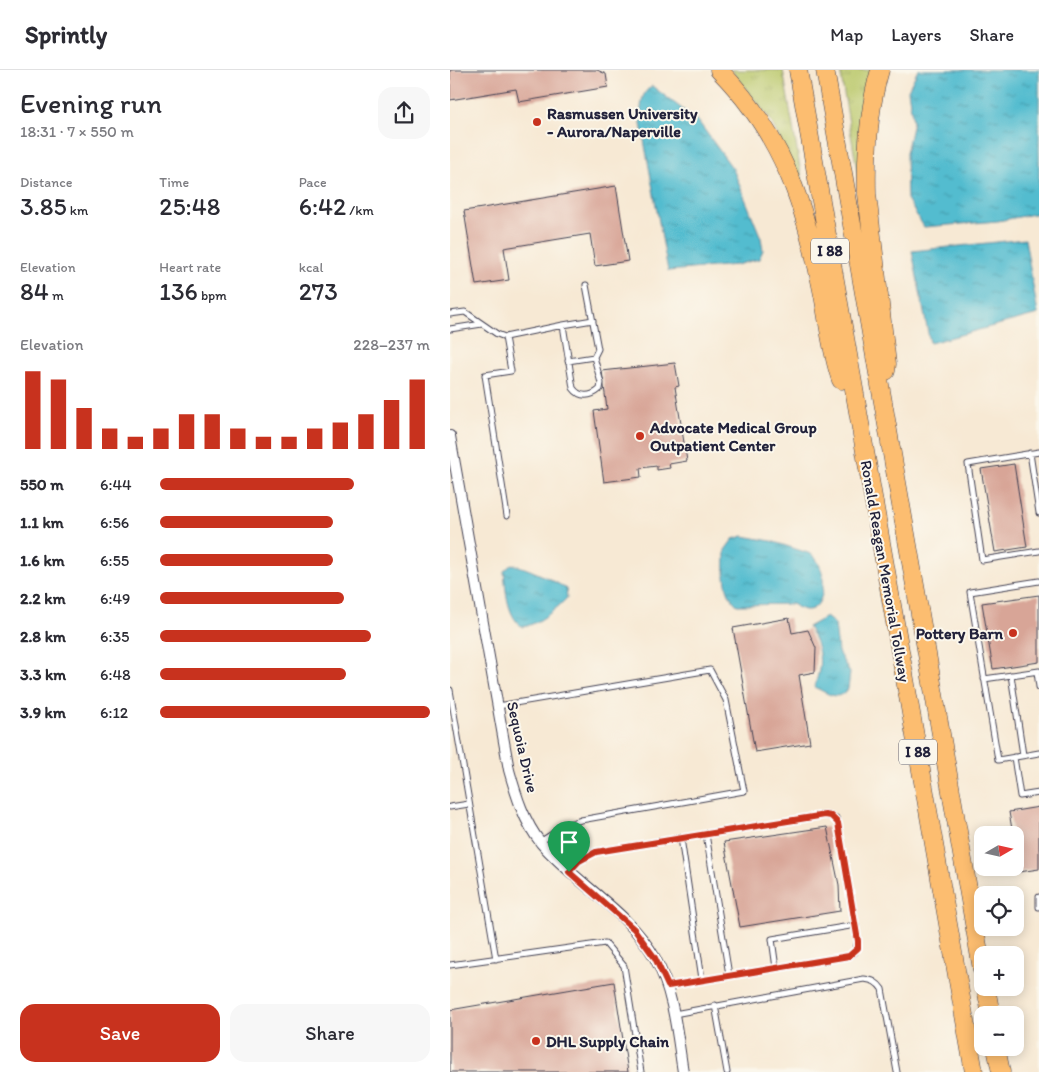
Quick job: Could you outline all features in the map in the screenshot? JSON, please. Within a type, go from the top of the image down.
[{"type":"highway","points":[[719,70],[759,116],[790,172],[812,241],[839,373],[861,433]]},
{"type":"highway","name":"Ronald Reagan Memorial Tollway","points":[[798,70],[974,1072]]},
{"type":"highway","name":"Ronald Reagan Memorial Tollway","points":[[824,70],[978,946]]},
{"type":"highway","points":[[880,70],[870,116],[866,166],[867,194],[888,364],[882,396]]},
{"type":"highway","points":[[998,1056],[1001,1072]]},
{"type":"street","name":"Sequoia Drive","points":[[450,436],[509,770],[517,797],[528,823],[540,842],[569,872],[634,929],[655,958],[668,986],[683,1072]]},
{"type":"lane","points":[[563,325],[573,388],[577,394],[589,396],[600,389],[601,383],[594,357],[598,349],[586,285]]},
{"type":"lane","points":[[450,314],[465,312],[497,334],[505,337],[593,320]]},
{"type":"lane","points":[[450,330],[482,324]]},
{"type":"lane","points":[[505,337],[511,371],[485,375],[507,516]]},
{"type":"lane","points":[[568,361],[594,357]]},
{"type":"lane","points":[[1039,452],[968,464],[982,560],[1039,552]]},
{"type":"lane","points":[[1030,453],[1039,513]]},
{"type":"lane","points":[[1039,581],[970,592],[998,760],[1039,753]]},
{"type":"lane","points":[[498,706],[710,670],[726,700],[744,791],[581,820],[566,825],[540,842]]},
{"type":"lane","points":[[984,679],[1038,672],[1039,687]]},
{"type":"lane","points":[[1011,676],[1023,755]]},
{"type":"lane","points":[[450,690],[496,959]]},
{"type":"lane","points":[[1014,757],[1020,796],[1039,793]]},
{"type":"lane","points":[[450,807],[470,804]]},
{"type":"lane","points":[[569,872],[579,861],[596,852],[831,816],[838,823],[856,925],[858,948],[849,956],[668,986]]},
{"type":"lane","points":[[706,834],[729,975]]},
{"type":"lane","points":[[681,838],[702,979]]},
{"type":"lane","points":[[1039,897],[1039,907]]},
{"type":"lane","points":[[776,968],[772,938],[856,925]]},
{"type":"lane","points":[[450,965],[605,943],[624,966],[641,1072]]},
{"type":"lane","points":[[674,1014],[864,979],[872,980],[878,982],[882,989],[897,1072]]},
{"type":"lane","points":[[715,1005],[727,1072]]},
{"type":"green space","points":[[731,70],[783,70],[804,190],[770,119]]},
{"type":"green space","points":[[840,70],[873,70],[859,182],[841,76]]},
{"type":"water","points":[[918,70],[1039,70],[1039,213],[998,221],[924,227],[907,199],[906,153],[913,122],[908,90]]},
{"type":"water","points":[[652,86],[698,121],[733,169],[761,238],[763,250],[759,259],[736,265],[668,271],[640,118],[643,96]]},
{"type":"water","points":[[1025,239],[1038,314],[930,343],[912,251]]},
{"type":"water","points":[[743,536],[771,541],[811,554],[818,561],[822,572],[822,594],[818,603],[812,609],[803,610],[792,604],[737,605],[732,599],[727,586],[725,550],[733,539]]},
{"type":"water","points":[[512,564],[540,574],[561,585],[566,589],[567,598],[540,620],[522,627],[513,615],[506,593],[504,571]]},
{"type":"water","points":[[826,617],[835,624],[838,652],[850,673],[848,689],[836,696],[814,687],[819,671],[819,656],[816,642],[808,627]]},
{"type":"building","points":[[450,70],[597,70],[606,74],[608,87],[519,102],[516,89],[450,100]]},
{"type":"building","points":[[616,186],[628,261],[595,266],[590,234],[504,248],[509,280],[476,285],[464,211]]},
{"type":"building","name":"Advocate Medical Group Outpatient Center","points":[[675,363],[679,386],[675,387],[687,461],[669,464],[670,468],[657,470],[657,466],[640,468],[641,477],[604,482],[594,411],[607,409],[602,371]]},
{"type":"building","points":[[1014,464],[1027,547],[995,552],[981,469]]},
{"type":"building","name":"Pottery Barn","points":[[1039,595],[1039,662],[993,669],[982,603]]},
{"type":"building","points":[[789,618],[792,633],[808,630],[816,648],[815,672],[799,675],[810,743],[755,752],[733,628]]},
{"type":"building","points":[[1039,807],[1039,869],[1024,871],[1024,826],[1011,826],[1009,812]]},
{"type":"building","points":[[827,827],[839,885],[840,911],[740,927],[724,842]]},
{"type":"building","name":"DHL Supply Chain","points":[[614,982],[628,1072],[450,1072],[450,1010]]},
{"type":"place","name":"Rasmussen University - Aurora/Naperville","points":[[537,122]]},
{"type":"place","name":"Advocate Medical Group Outpatient Center","points":[[640,436]]},
{"type":"place","name":"Pottery Barn","points":[[1013,633]]},
{"type":"place","name":"DHL Supply Chain","points":[[536,1041]]},
{"type":"route","points":[[825,815],[831,816],[836,818],[838,823],[858,948],[849,956],[668,986],[655,958],[634,929],[569,872],[586,855],[596,852],[825,815]]}]
